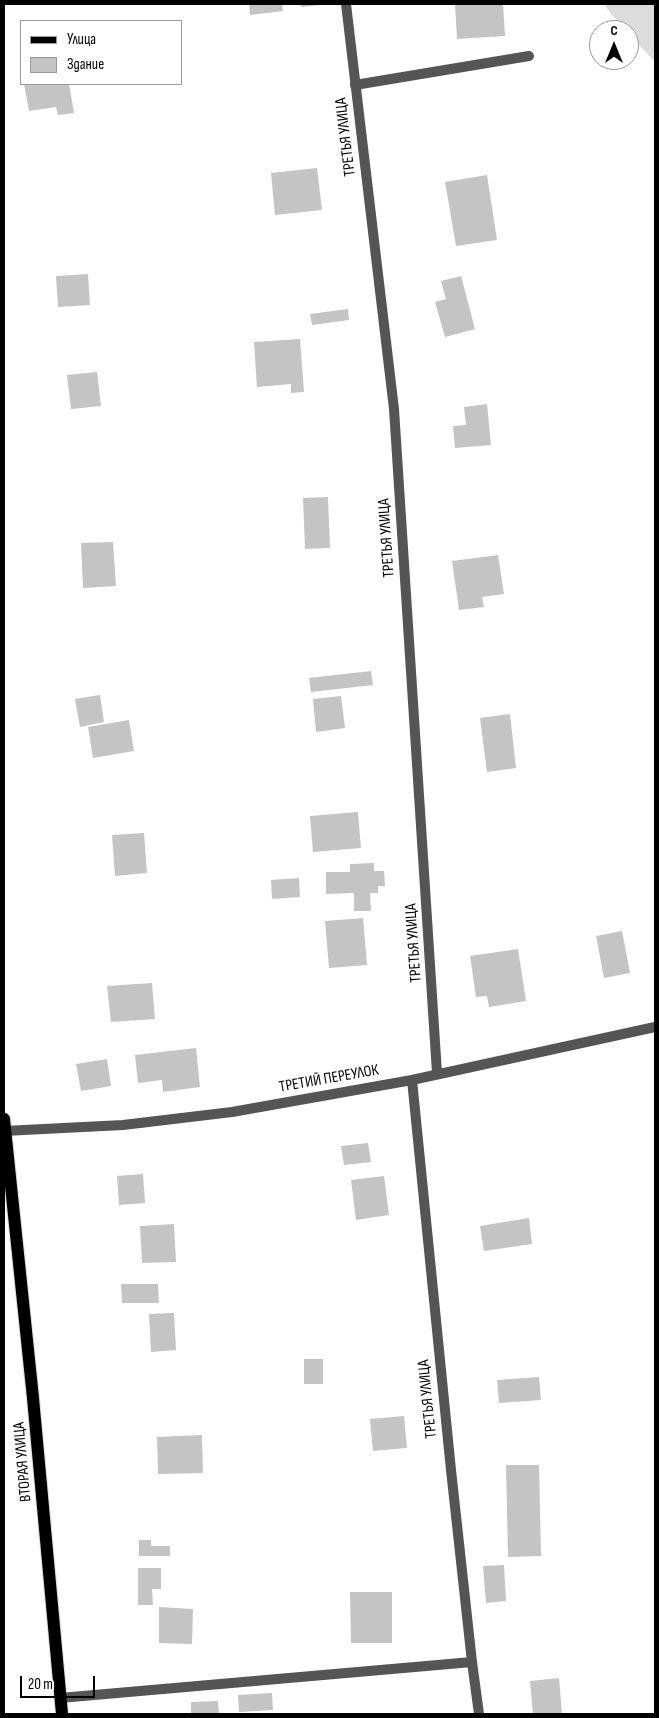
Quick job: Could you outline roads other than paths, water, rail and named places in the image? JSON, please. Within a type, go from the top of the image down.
[{"type":"main road","name":"ВТОРАЯ УЛИЦА","points":[[4,1127],[33,1398],[62,1714]]},
{"type":"street","name":"ТРЕТЬЯ УЛИЦА","points":[[346,4],[394,409],[437,1073]]},
{"type":"street","points":[[355,85],[530,56]]},
{"type":"street","name":"ТРЕТИЙ ПЕРЕУЛОК","points":[[4,1127],[123,1125],[222,1113],[412,1080],[437,1073],[655,1027]]},
{"type":"street","name":"ТРЕТЬЯ УЛИЦА","points":[[412,1080],[451,1470],[479,1714]]},
{"type":"street","points":[[60,1698],[472,1662]]}]
